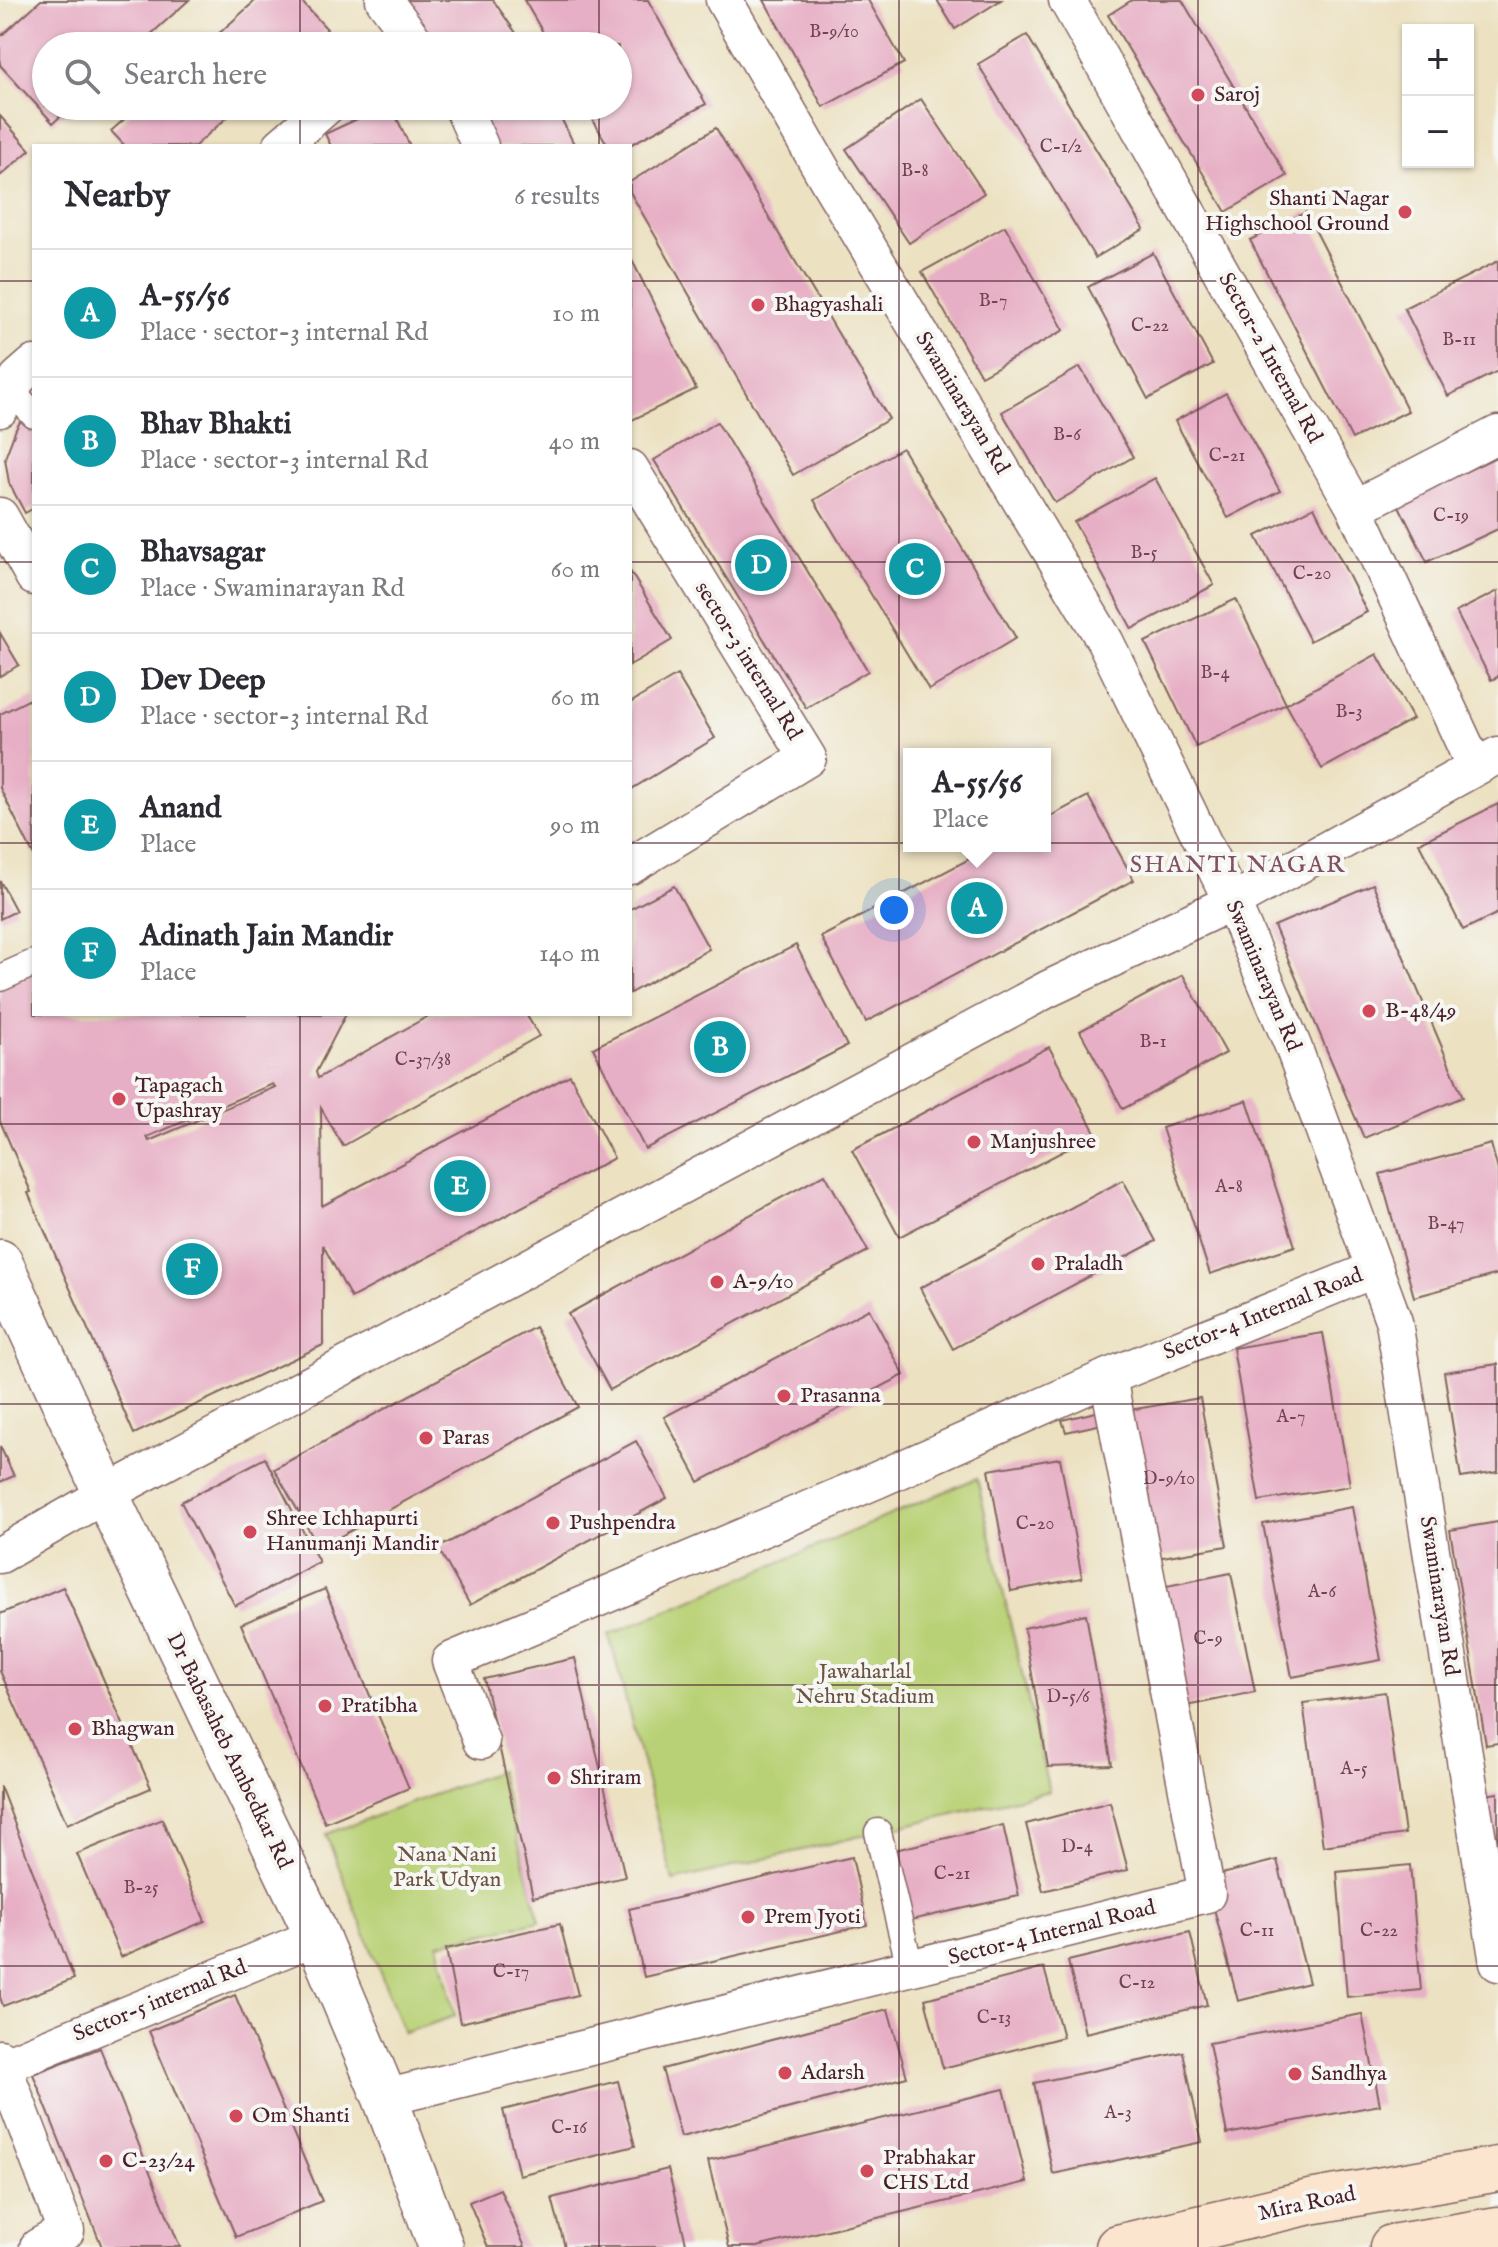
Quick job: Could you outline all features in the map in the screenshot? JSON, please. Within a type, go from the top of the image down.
[{"type":"main road","name":"Mira Road","points":[[1118,2247],[1310,2202],[1498,2169]]},
{"type":"main road","points":[[1392,2247],[1498,2229]]},
{"type":"street","points":[[384,0],[402,32]]},
{"type":"street","name":"Swaminarayan Rd","points":[[724,0],[830,184],[1105,641],[1232,902],[1293,1046],[1394,1322],[1498,1963]]},
{"type":"street","name":"Sector-2 Internal Rd","points":[[1067,0],[1355,508],[1487,761]]},
{"type":"street","points":[[283,144],[311,120]]},
{"type":"street","points":[[468,120],[479,144]]},
{"type":"street","points":[[1355,508],[1498,434]]},
{"type":"street","name":"sector-3 internal Rd","points":[[632,471],[808,758],[632,865]]},
{"type":"street","points":[[0,516],[32,573]]},
{"type":"street","points":[[0,1555],[106,1494],[1048,989],[1232,902],[1487,761]]},
{"type":"street","points":[[0,978],[32,964]]},
{"type":"street","name":"Dr Babasaheb Ambedkar Rd","points":[[0,1262],[106,1494],[317,1936],[385,2098],[441,2247]]},
{"type":"street","name":"Sector-4 Internal Road","points":[[481,1741],[450,1661],[883,1494],[1108,1377],[1373,1270]]},
{"type":"street","name":"Sector-4 Internal Road","points":[[385,2098],[1207,1894],[1108,1377]]},
{"type":"street","points":[[878,1832],[910,1968]]},
{"type":"street","name":"Sector-5 internal Rd","points":[[38,2247],[66,2231],[1,2064],[317,1936]]},
{"type":"green space","name":"Jawaharlal Nehru Stadium","points":[[977,1478],[1049,1791],[673,1881],[609,1635]]},
{"type":"green space","name":"Nana Nani Park Udyan","points":[[499,1771],[540,1921],[438,1944],[455,2016],[404,2033],[326,1834]]},
{"type":"building","points":[[41,0],[189,0],[154,32],[32,32],[32,100],[0,65],[0,37]]},
{"type":"building","points":[[256,0],[300,0],[327,29],[324,32],[221,32]]},
{"type":"building","points":[[406,0],[493,0],[515,32],[429,32]]},
{"type":"building","points":[[524,0],[648,0],[706,104],[632,144],[607,144],[593,120],[632,120],[632,32],[543,32]]},
{"type":"building","points":[[764,0],[868,0],[904,63],[823,107]]},
{"type":"building","points":[[937,0],[1001,0],[955,29]]},
{"type":"building","name":"Saroj","points":[[1132,0],[1182,0],[1287,176],[1226,212],[1108,15]]},
{"type":"building","points":[[1027,35],[1144,229],[1095,258],[978,64]]},
{"type":"building","name":"B-8","points":[[921,99],[984,193],[909,243],[846,149]]},
{"type":"building","points":[[0,116],[30,150],[0,176]]},
{"type":"building","points":[[123,120],[224,120],[197,144],[123,144],[111,131]]},
{"type":"building","points":[[355,120],[398,120],[409,144],[330,144],[325,134]]},
{"type":"building","points":[[480,120],[562,120],[574,144],[492,144]]},
{"type":"building","name":"Bhagyashali","points":[[716,128],[889,419],[793,475],[632,195],[632,181]]},
{"type":"building","points":[[1306,212],[1408,411],[1352,439],[1250,240]]},
{"type":"building","points":[[1005,226],[1064,330],[981,376],[922,272]]},
{"type":"building","points":[[1153,253],[1213,364],[1148,399],[1088,287]]},
{"type":"building","points":[[632,260],[696,389],[632,420]]},
{"type":"building","name":"B-11","points":[[1498,261],[1498,371],[1448,396],[1404,308]]},
{"type":"building","points":[[1080,367],[1133,457],[1055,503],[1002,412]]},
{"type":"building","name":"C-21","points":[[1226,393],[1280,491],[1228,518],[1175,421]]},
{"type":"building","points":[[32,401],[32,509],[25,513],[9,483],[5,458],[16,429]]},
{"type":"building","points":[[717,422],[868,671],[806,708],[654,460]]},
{"type":"building","points":[[902,448],[1016,638],[929,690],[814,500]]},
{"type":"building","points":[[1498,456],[1498,529],[1427,562],[1398,504]]},
{"type":"building","name":"B-5","points":[[1155,478],[1214,585],[1132,629],[1074,522]]},
{"type":"building","points":[[1314,507],[1367,612],[1310,641],[1256,536]]},
{"type":"building","points":[[632,574],[672,640],[632,664]]},
{"type":"building","points":[[1498,591],[1498,677],[1491,680],[1456,612]]},
{"type":"building","name":"B-4","points":[[1236,599],[1286,704],[1196,747],[1145,642]]},
{"type":"building","points":[[0,633],[19,665],[0,676]]},
{"type":"building","points":[[1377,654],[1413,719],[1322,769],[1286,704]]},
{"type":"building","points":[[677,675],[715,738],[632,789],[632,702]]},
{"type":"building","points":[[32,698],[32,852],[0,788],[0,714]]},
{"type":"building","points":[[1088,796],[1134,880],[866,1022],[821,937],[983,852],[1051,852],[1051,816]]},
{"type":"building","points":[[1498,804],[1498,913],[1463,930],[1419,843]]},
{"type":"building","points":[[0,881],[16,911],[0,919]]},
{"type":"building","name":"B-48/49","points":[[1373,884],[1463,1097],[1364,1138],[1274,926]]},
{"type":"building","points":[[674,886],[709,949],[632,992],[632,908]]},
{"type":"building","points":[[796,945],[847,1046],[645,1149],[593,1048]]},
{"type":"building","points":[[32,973],[32,1016],[345,1016],[316,1072],[318,1078],[428,1016],[527,1016],[539,1036],[343,1146],[321,1108],[322,1206],[570,1075],[614,1158],[351,1298],[323,1245],[323,1345],[134,1434],[28,1193],[31,1192],[0,1121],[0,987]],"holes":[[[273,1084],[275,1087],[149,1141],[147,1137]]]},
{"type":"building","points":[[1183,975],[1226,1053],[1123,1109],[1080,1031]]},
{"type":"building","name":"Manjushree","points":[[1049,1047],[1096,1134],[899,1237],[852,1150]]},
{"type":"building","points":[[1247,1100],[1295,1246],[1210,1274],[1162,1128]]},
{"type":"building","points":[[1491,1144],[1498,1170],[1498,1274],[1414,1297],[1380,1174]]},
{"type":"building","name":"A-9/10","points":[[825,1174],[868,1251],[610,1390],[568,1314]]},
{"type":"building","name":"Praladh","points":[[1123,1180],[1156,1241],[953,1349],[920,1288]]},
{"type":"building","name":"Prasanna","points":[[869,1309],[904,1375],[699,1482],[664,1417]]},
{"type":"building","name":"Paras","points":[[535,1327],[578,1407],[319,1548],[274,1469]]},
{"type":"building","points":[[1323,1333],[1350,1486],[1259,1501],[1233,1348]]},
{"type":"building","points":[[1498,1364],[1498,1472],[1461,1478],[1444,1372]]},
{"type":"building","points":[[1200,1398],[1227,1546],[1139,1561],[1112,1413]]},
{"type":"building","points":[[1100,1411],[1102,1424],[1066,1432],[1062,1420]]},
{"type":"building","name":"Pushpendra","points":[[636,1441],[667,1498],[470,1605],[438,1548]]},
{"type":"building","points":[[0,1446],[14,1476],[0,1482]]},
{"type":"building","name":"Shree Ichhapurti Hanumanji Mandir","points":[[265,1458],[319,1562],[235,1606],[181,1502]]},
{"type":"building","name":"C-20","points":[[1060,1458],[1082,1578],[1011,1591],[989,1470]]},
{"type":"building","name":"A-6","points":[[1352,1507],[1381,1660],[1292,1677],[1263,1524]]},
{"type":"building","points":[[1498,1522],[1498,1743],[1486,1745],[1450,1530]]},
{"type":"building","name":"C-9","points":[[1231,1573],[1255,1692],[1186,1706],[1162,1587]]},
{"type":"building","name":"Bhagwan","points":[[63,1587],[151,1788],[67,1824],[0,1671],[0,1614]]},
{"type":"building","name":"Pratibha","points":[[325,1589],[409,1788],[325,1823],[241,1624]]},
{"type":"building","points":[[1086,1614],[1112,1765],[1048,1767],[1024,1628]]},
{"type":"building","name":"Shriram","points":[[575,1658],[625,1877],[533,1897],[484,1679]]},
{"type":"building","points":[[1385,1692],[1405,1834],[1323,1846],[1303,1703]]},
{"type":"building","points":[[0,1786],[74,1979],[3,2006],[0,1997]]},
{"type":"building","points":[[1498,1793],[1498,1868],[1484,1795]]},
{"type":"building","points":[[1110,1802],[1128,1870],[1043,1891],[1026,1824]]},
{"type":"building","points":[[162,1819],[205,1921],[121,1957],[77,1854]]},
{"type":"building","name":"C-21","points":[[1003,1825],[1019,1896],[902,1922],[886,1852]]},
{"type":"building","name":"Prem Jyoti","points":[[852,1857],[867,1925],[644,1977],[629,1909]]},
{"type":"building","name":"C-11","points":[[1277,1860],[1309,1983],[1238,2001],[1206,1878]]},
{"type":"building","name":"C-22","points":[[1410,1865],[1421,1990],[1347,1997],[1337,1872]]},
{"type":"building","points":[[560,1924],[578,1995],[460,2023],[446,1949]]},
{"type":"building","points":[[1190,1932],[1207,2005],[1085,2033],[1068,1961]]},
{"type":"building","name":"C-13","points":[[1044,1968],[1063,2037],[943,2068],[925,1999]]},
{"type":"building","name":"Om Shanti","points":[[235,1995],[322,2201],[236,2237],[149,2031]]},
{"type":"building","name":"Adarsh","points":[[888,2009],[907,2077],[681,2137],[662,2069]]},
{"type":"building","name":"Sandhya","points":[[1362,2014],[1380,2105],[1227,2134],[1209,2043]]},
{"type":"building","name":"C-23/24","points":[[100,2048],[180,2247],[102,2247],[33,2074]]},
{"type":"building","points":[[1183,2052],[1202,2142],[1053,2174],[1034,2083]]},
{"type":"building","points":[[618,2081],[635,2146],[519,2175],[503,2110]]},
{"type":"building","name":"Prabhakar CHS Ltd","points":[[1004,2089],[1027,2182],[757,2247],[729,2247],[708,2161]]},
{"type":"building","points":[[668,2169],[687,2247],[565,2247],[552,2198]]},
{"type":"building","points":[[500,2189],[525,2247],[488,2247],[469,2202]]},
{"type":"place","name":"Saroj","points":[[1198,95]]},
{"type":"place","name":"Shanti Nagar Highschool Ground","points":[[1405,212]]},
{"type":"place","name":"Bhagyashali","points":[[758,305]]},
{"type":"place","name":"Dev Deep","points":[[761,565]]},
{"type":"place","name":"Bhavsagar","points":[[915,569]]},
{"type":"place","name":"A-55/56","points":[[977,908]]},
{"type":"place","name":"B-48/49","points":[[1369,1011]]},
{"type":"place","name":"Bhav Bhakti","points":[[720,1047]]},
{"type":"place","name":"Tapagach Upashray","points":[[119,1099]]},
{"type":"place","name":"Manjushree","points":[[974,1142]]},
{"type":"place","name":"Anand","points":[[460,1186]]},
{"type":"place","name":"Praladh","points":[[1038,1264]]},
{"type":"place","name":"Adinath Jain Mandir","points":[[192,1269]]},
{"type":"place","name":"A-9/10","points":[[717,1282]]},
{"type":"place","name":"Prasanna","points":[[784,1396]]},
{"type":"place","name":"Paras","points":[[426,1438]]},
{"type":"place","name":"Pushpendra","points":[[553,1523]]},
{"type":"place","name":"Shree Ichhapurti Hanumanji Mandir","points":[[250,1532]]},
{"type":"place","name":"Pratibha","points":[[325,1706]]},
{"type":"place","name":"Bhagwan","points":[[75,1729]]},
{"type":"place","name":"Shriram","points":[[554,1778]]},
{"type":"place","name":"Prem Jyoti","points":[[748,1917]]},
{"type":"place","name":"Adarsh","points":[[785,2073]]},
{"type":"place","name":"Sandhya","points":[[1295,2074]]},
{"type":"place","name":"Om Shanti","points":[[236,2116]]},
{"type":"place","name":"C-23/24","points":[[106,2161]]},
{"type":"place","name":"Prabhakar CHS Ltd","points":[[867,2171]]},
{"type":"district","name":"SHANTI NAGAR","points":[[1238,865]]}]
